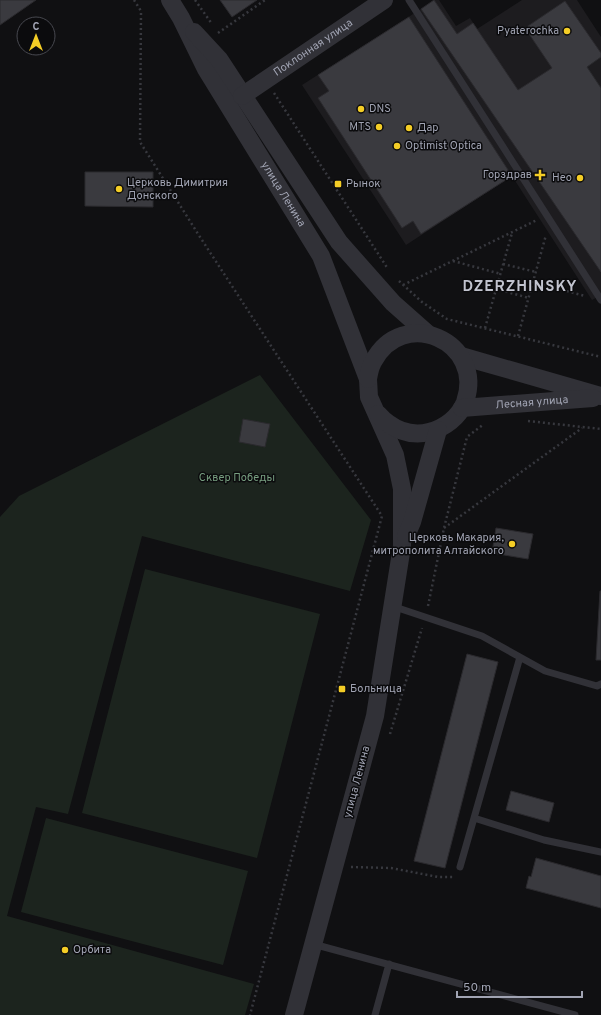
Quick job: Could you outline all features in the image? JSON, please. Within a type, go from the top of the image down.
[{"type":"street","name":"улица Ленина","points":[[170,0],[181,18],[206,70],[321,256],[368,379]]},
{"type":"street","name":"Поклонная улица","points":[[242,96],[384,0]]},
{"type":"street","name":"улица Ленина","points":[[181,18],[219,60],[340,242],[393,303],[428,334],[449,343],[461,356],[468,374],[468,392],[462,408],[453,420],[438,430],[423,434],[405,432],[385,422],[374,408]]},
{"type":"street","name":"улица Ленина","points":[[294,1015],[375,716],[402,546],[402,489],[395,455],[369,396],[368,379],[372,362],[382,348],[390,341],[406,334],[428,334]]},
{"type":"street","points":[[461,356],[601,397]]},
{"type":"street","name":"Лесная улица","points":[[462,408],[601,397]]},
{"type":"street","name":"улица Ленина","points":[[402,546],[412,522],[438,430]]},
{"type":"lane","points":[[409,0],[601,300]]},
{"type":"lane","points":[[392,606],[482,636],[545,671],[597,686],[601,684]]},
{"type":"lane","points":[[460,867],[520,657]]},
{"type":"lane","points":[[474,818],[544,840],[601,852]]},
{"type":"lane","points":[[313,944],[575,1015]]},
{"type":"lane","points":[[375,1015],[389,964]]},
{"type":"path","points":[[134,0],[141,11],[140,142],[208,250],[382,516],[250,1015]]},
{"type":"path","points":[[195,0],[219,34],[265,0]]},
{"type":"path","points":[[265,80],[390,271]]},
{"type":"path","points":[[403,285],[512,232],[549,218]]},
{"type":"path","points":[[518,336],[549,218]]},
{"type":"path","points":[[485,328],[512,232]]},
{"type":"path","points":[[452,261],[500,274]]},
{"type":"path","points":[[503,264],[536,272]]},
{"type":"path","points":[[394,276],[428,306],[447,318],[601,356]]},
{"type":"path","points":[[533,282],[601,300]]},
{"type":"path","points":[[496,289],[529,298]]},
{"type":"path","points":[[388,738],[425,617],[444,528],[467,437],[487,421]]},
{"type":"path","points":[[522,421],[601,429]]},
{"type":"path","points":[[444,528],[582,428]]},
{"type":"path","points":[[349,867],[352,859]]},
{"type":"path","points":[[369,867],[392,868],[438,877],[457,878],[460,867]]},
{"type":"shaded area","points":[[435,0],[439,0],[456,26],[470,18],[477,29],[522,0],[577,0],[601,37],[601,295],[592,300],[512,176],[406,245],[302,85]]},
{"type":"green space","name":"Сквер Победы","points":[[260,375],[371,520],[350,591],[142,536],[68,814],[36,807],[7,916],[254,984],[245,1015],[0,1015],[0,517],[19,496]]},
{"type":"green space","points":[[145,569],[320,614],[257,858],[82,813]]},
{"type":"green space","points":[[46,818],[248,871],[223,965],[21,912]]},
{"type":"building","points":[[0,0],[36,0],[0,25]]},
{"type":"building","points":[[220,0],[257,0],[232,17]]},
{"type":"building","points":[[434,0],[457,34],[473,23],[518,90],[552,68],[525,28],[565,1],[601,53],[601,57],[587,67],[601,88],[601,272],[421,9]]},
{"type":"building","name":"Дар","points":[[409,17],[512,176],[421,234],[413,221],[402,228],[318,98],[329,91],[318,75]]},
{"type":"building","name":"Церковь Димитрия Донского","points":[[85,172],[153,172],[153,207],[85,206]]},
{"type":"building","points":[[243,419],[270,424],[265,447],[239,442]]},
{"type":"building","name":"Церковь Макария, митрополита Алтайского","points":[[496,528],[533,534],[528,559],[492,553]]},
{"type":"building","points":[[600,591],[601,660],[596,660]]},
{"type":"building","points":[[467,654],[498,662],[445,868],[414,861]]},
{"type":"building","points":[[511,791],[554,803],[549,822],[506,810]]},
{"type":"building","points":[[536,858],[601,876],[601,908],[526,888],[529,876],[531,877]]},
{"type":"place","name":"Pyaterochka","points":[[567,31]]},
{"type":"place","name":"DNS","points":[[361,109]]},
{"type":"place","name":"MTS","points":[[379,127]]},
{"type":"place","name":"Дар","points":[[409,128]]},
{"type":"place","name":"Optimist Optica","points":[[397,146]]},
{"type":"place","name":"Горздрав","points":[[540,175]]},
{"type":"place","name":"Нео","points":[[580,178]]},
{"type":"place","name":"Рынок","points":[[338,184]]},
{"type":"place","name":"Церковь Димитрия Донского","points":[[119,189]]},
{"type":"place","name":"Церковь Макария, митрополита Алтайского","points":[[512,544]]},
{"type":"place","name":"Больница","points":[[342,689]]},
{"type":"place","name":"Орбита","points":[[65,950]]},
{"type":"district","name":"DZERZHINSKY","points":[[520,287]]}]
